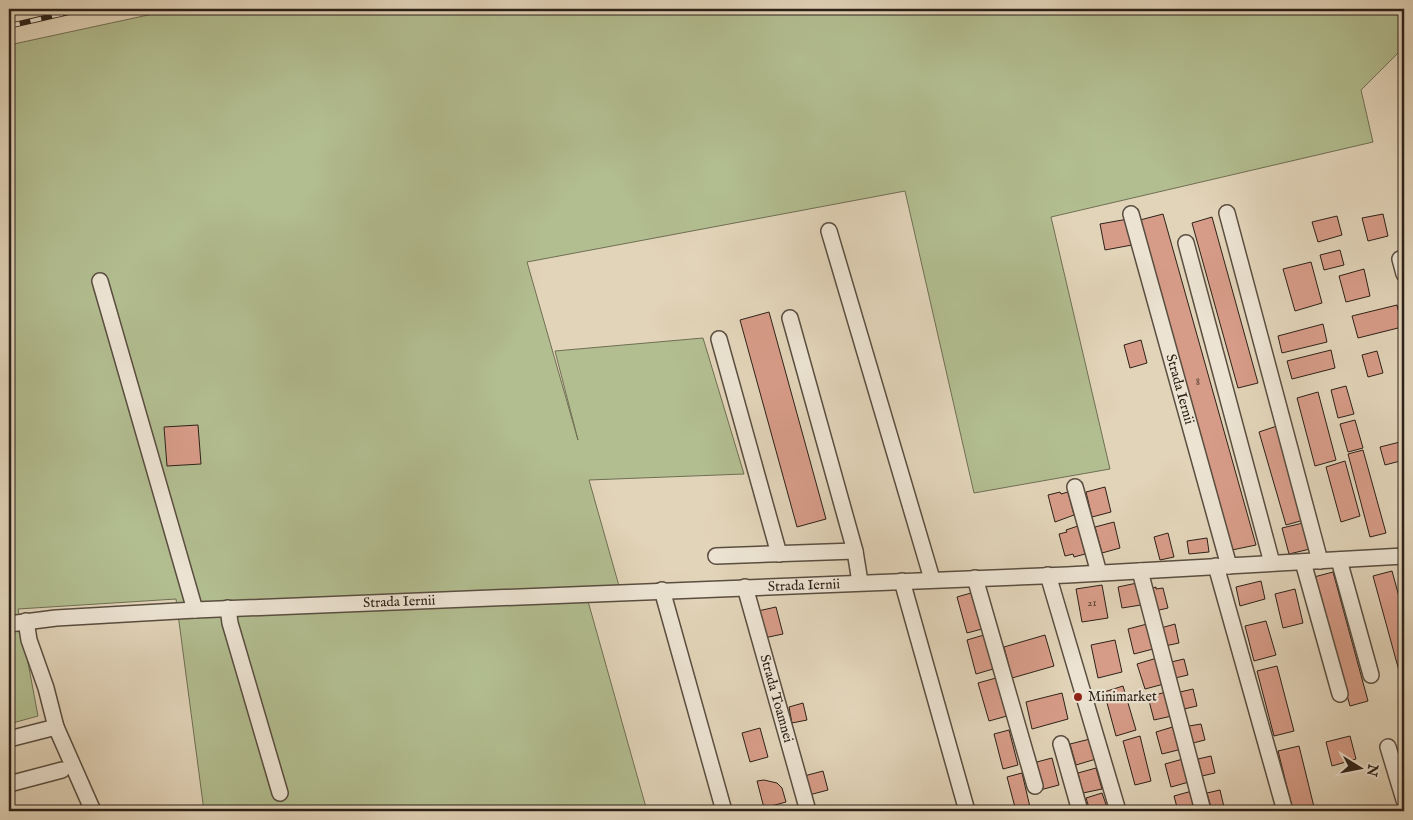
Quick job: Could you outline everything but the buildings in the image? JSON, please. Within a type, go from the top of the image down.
[{"type":"street","points":[[1227,213],[1320,561]]},
{"type":"street","name":"Strada Iernii","points":[[1131,214],[1223,566]]},
{"type":"street","points":[[829,231],[932,580]]},
{"type":"street","points":[[1186,243],[1272,563]]},
{"type":"street","points":[[1400,259],[1404,274]]},
{"type":"street","points":[[100,281],[195,610]]},
{"type":"street","points":[[790,318],[855,551],[860,582]]},
{"type":"street","points":[[718,339],[779,554]]},
{"type":"street","points":[[1075,487],[1099,573]]},
{"type":"street","points":[[716,556],[855,551]]},
{"type":"street","points":[[1339,560],[1371,675]]},
{"type":"street","name":"Strada Iernii","points":[[9,624],[56,618],[228,608],[1099,573],[1339,560],[1403,560]]},
{"type":"street","points":[[1303,562],[1340,694]]},
{"type":"street","points":[[1223,566],[1285,811]]},
{"type":"street","points":[[1140,571],[1203,811]]},
{"type":"street","points":[[1048,575],[1118,811]]},
{"type":"street","points":[[975,578],[1035,786]]},
{"type":"street","points":[[902,581],[967,811]]},
{"type":"street","name":"Strada Toamnei","points":[[745,587],[808,811]]},
{"type":"street","points":[[662,590],[724,811]]},
{"type":"street","points":[[228,608],[230,623],[280,793]]},
{"type":"street","points":[[26,621],[29,640],[46,688],[56,727],[93,811]]},
{"type":"street","points":[[9,739],[56,727]]},
{"type":"street","points":[[1061,744],[1080,811]]},
{"type":"street","points":[[1388,747],[1404,800]]},
{"type":"street","points":[[9,784],[62,770]]},
{"type":"green space","points":[[176,9],[1404,9],[1404,47],[1361,90],[1373,142],[1051,217],[1110,469],[974,493],[905,191],[527,262],[578,440],[555,351],[703,338],[744,474],[589,480],[619,586],[584,587],[647,811],[204,811],[176,599],[18,609],[38,716],[9,724],[9,45]]},
{"type":"railway","points":[[9,26],[83,9]]},
{"type":"place","name":"Minimarket","points":[[1078,697]]}]
